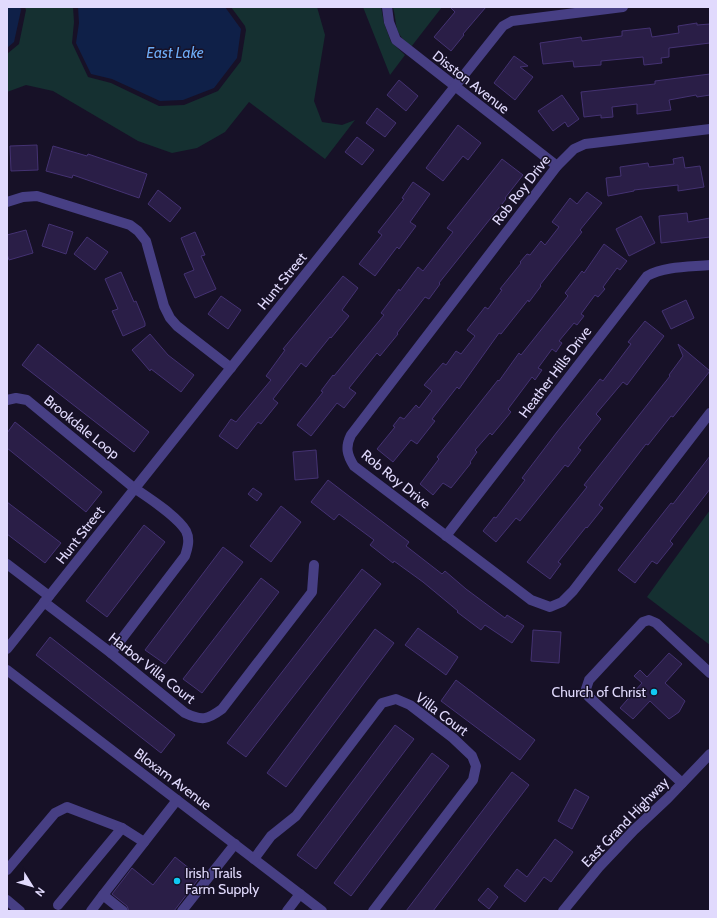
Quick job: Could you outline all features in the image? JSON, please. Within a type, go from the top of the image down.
[{"type":"street","name":"Disston Avenue","points":[[387,7],[389,22],[396,40],[455,88],[557,166]]},
{"type":"street","name":"Hunt Street","points":[[7,649],[503,26],[512,21],[622,7]]},
{"type":"street","name":"Rob Roy Drive","points":[[710,129],[581,145],[574,149],[557,166],[351,435],[347,442],[347,451],[349,459],[354,466],[531,600],[550,607],[562,602],[573,591],[710,413]]},
{"type":"street","points":[[7,202],[23,197],[37,196],[130,225],[146,240],[164,306],[170,318],[177,326],[231,368]]},
{"type":"street","name":"Heather Hills Drive","points":[[446,536],[647,276],[654,272],[664,270],[710,265]]},
{"type":"street","name":"Brookdale Loop","points":[[7,400],[16,398],[27,400],[134,488],[180,523],[186,532],[189,547],[185,556],[111,653]]},
{"type":"street","points":[[7,564],[46,599]]},
{"type":"street","name":"Harbor Villa Court","points":[[46,599],[185,713],[197,718],[210,718],[222,709],[312,592],[314,565]]},
{"type":"street","points":[[682,783],[588,696],[586,689],[589,680],[612,654],[643,622],[649,620],[656,623],[710,673]]},
{"type":"street","name":"Bloxam Avenue","points":[[7,670],[322,911]]},
{"type":"street","name":"Villa Court","points":[[254,859],[271,836],[296,816],[382,703],[396,699],[410,705],[453,738],[472,756],[476,766],[473,780],[373,911]]},
{"type":"street","name":"East Grand Highway","points":[[563,911],[599,867],[710,754]]},
{"type":"street","points":[[91,911],[177,800]]},
{"type":"street","points":[[7,870],[55,813],[67,807],[122,828],[144,842]]},
{"type":"street","points":[[58,905],[122,828]]},
{"type":"street","points":[[182,911],[235,844]]},
{"type":"street","points":[[287,911],[300,894]]},
{"type":"street","points":[[103,895],[123,911]]},
{"type":"street","points":[[7,900],[20,911]]},
{"type":"green space","points":[[25,7],[73,7],[74,22],[72,43],[88,77],[111,83],[159,106],[184,105],[218,91],[241,61],[246,30],[245,26],[231,7],[317,7],[325,35],[314,101],[322,122],[342,125],[355,120],[325,159],[249,102],[225,132],[197,148],[172,153],[138,141],[53,91],[26,85],[7,92],[7,54],[19,44],[26,10]]},
{"type":"green space","points":[[363,7],[381,7],[384,23],[391,42],[405,55],[390,75]]},
{"type":"green space","points":[[393,7],[442,7],[411,47],[401,37],[397,29]]},
{"type":"green space","points":[[710,510],[710,645],[647,597]]},
{"type":"water","points":[[7,7],[20,7],[21,10],[14,42],[7,48]]},
{"type":"water","name":"East Lake","points":[[78,7],[225,7],[241,29],[237,58],[214,88],[183,100],[160,101],[112,79],[91,74],[76,43],[79,23]]},
{"type":"building","points":[[450,7],[486,7],[451,51],[434,37],[455,12]]},
{"type":"building","points":[[697,23],[697,25],[710,24],[710,43],[669,48],[669,57],[661,58],[662,63],[644,65],[643,57],[601,61],[601,65],[574,67],[573,61],[543,64],[540,43],[581,37],[582,41],[622,36],[622,31],[650,28],[652,37],[679,33],[678,26]]},
{"type":"building","points":[[514,56],[528,66],[520,67],[533,77],[515,100],[494,83]]},
{"type":"building","points":[[710,74],[710,95],[697,97],[696,95],[669,100],[671,110],[637,114],[637,104],[612,107],[613,117],[601,118],[601,115],[584,117],[581,92],[655,84],[655,81]]},
{"type":"building","points":[[399,80],[418,96],[406,111],[387,95]]},
{"type":"building","points":[[562,95],[579,119],[568,127],[565,122],[553,131],[538,111]]},
{"type":"building","points":[[377,108],[396,123],[385,137],[366,123]]},
{"type":"building","points":[[458,125],[481,143],[468,160],[463,156],[443,181],[426,168]]},
{"type":"building","points":[[357,137],[374,150],[362,165],[345,152]]},
{"type":"building","points":[[37,145],[38,170],[11,171],[10,146]]},
{"type":"building","points":[[53,146],[87,156],[88,154],[147,174],[139,198],[73,175],[72,178],[46,171]]},
{"type":"building","points":[[683,157],[685,168],[700,166],[704,187],[678,191],[678,185],[634,190],[608,196],[606,178],[621,176],[620,167],[648,163],[649,167],[674,164],[673,159]]},
{"type":"building","points":[[502,159],[523,175],[505,198],[506,199],[439,283],[440,284],[429,299],[425,297],[380,356],[377,353],[349,388],[356,393],[344,408],[337,403],[311,436],[297,425],[323,392],[321,391],[333,375],[334,376],[384,315],[381,313],[399,289],[400,291],[418,267],[423,271],[453,232],[447,228]]},
{"type":"building","points":[[413,182],[430,194],[410,222],[416,226],[399,249],[397,247],[375,276],[359,264],[382,235],[378,232],[404,199],[402,198]]},
{"type":"building","points":[[158,190],[181,208],[170,222],[148,204]]},
{"type":"building","points":[[587,192],[602,203],[580,230],[582,232],[540,285],[541,286],[529,302],[528,300],[501,334],[499,333],[459,389],[457,387],[432,419],[435,421],[417,444],[411,440],[393,462],[377,449],[395,427],[393,426],[400,417],[404,419],[416,405],[419,408],[432,391],[424,385],[443,363],[446,365],[456,351],[461,354],[475,336],[467,330],[485,307],[488,309],[502,290],[500,289],[527,254],[530,255],[541,241],[545,245],[559,227],[552,222],[570,198],[577,204]]},
{"type":"building","points":[[687,213],[688,222],[710,218],[710,237],[661,243],[659,216]]},
{"type":"building","points":[[641,216],[655,243],[629,256],[616,229]]},
{"type":"building","points":[[49,224],[73,232],[66,254],[42,246]]},
{"type":"building","points":[[26,230],[33,253],[9,260],[7,254],[7,235]]},
{"type":"building","points":[[195,232],[205,255],[201,256],[216,289],[195,298],[184,274],[194,270],[181,238]]},
{"type":"building","points":[[87,237],[108,252],[95,270],[74,254]]},
{"type":"building","points":[[604,244],[627,261],[620,270],[617,268],[603,287],[605,289],[598,297],[595,295],[581,314],[584,316],[577,325],[574,323],[559,341],[562,343],[556,352],[552,349],[538,368],[542,370],[535,380],[532,377],[508,409],[511,412],[492,435],[490,433],[475,450],[477,452],[470,462],[471,463],[451,488],[443,483],[433,495],[420,484],[439,459],[437,457],[498,380],[499,381],[519,353],[521,355],[568,296],[565,293],[582,271],[584,273]]},
{"type":"building","points":[[121,272],[134,302],[136,301],[145,323],[145,326],[123,336],[112,311],[118,309],[105,279]]},
{"type":"building","points":[[343,276],[358,288],[342,310],[349,316],[306,367],[301,363],[273,399],[278,403],[261,424],[258,422],[237,449],[219,436],[231,419],[236,422],[271,380],[266,376],[285,350],[283,349]]},
{"type":"building","points":[[221,296],[241,310],[228,329],[208,314]]},
{"type":"building","points":[[686,300],[694,318],[671,329],[662,311]]},
{"type":"building","points":[[645,321],[664,336],[627,385],[623,382],[596,414],[601,419],[578,448],[581,450],[568,467],[565,465],[520,521],[516,518],[496,542],[483,531],[494,517],[496,518],[525,480],[522,478],[557,432],[600,379],[603,381],[631,344],[628,342]]},
{"type":"building","points":[[150,334],[168,355],[194,375],[181,392],[151,369],[150,371],[132,350]]},
{"type":"building","points":[[38,344],[149,432],[134,452],[22,365]]},
{"type":"building","points":[[678,344],[710,371],[673,417],[671,416],[648,445],[646,444],[599,505],[603,508],[558,562],[561,564],[550,579],[527,562],[587,487],[584,485],[670,376],[669,375],[683,356]]},
{"type":"building","points":[[15,422],[102,492],[86,512],[7,448],[7,433]]},
{"type":"building","points":[[316,450],[318,478],[295,480],[293,452]]},
{"type":"building","points":[[710,456],[710,489],[670,541],[673,544],[657,564],[652,561],[635,583],[618,570],[671,503],[673,504]]},
{"type":"building","points":[[328,480],[409,542],[406,546],[442,574],[445,571],[466,589],[505,618],[507,615],[524,626],[512,643],[485,625],[481,630],[457,612],[458,611],[423,582],[394,561],[393,563],[370,545],[374,540],[339,514],[334,520],[311,502]]},
{"type":"building","points":[[253,488],[262,494],[257,501],[248,494]]},
{"type":"building","points":[[7,502],[61,543],[45,563],[7,534]]},
{"type":"building","points":[[281,506],[301,522],[271,562],[250,546]]},
{"type":"building","points":[[144,525],[165,542],[107,617],[86,601]]},
{"type":"building","points":[[223,547],[243,562],[165,664],[145,650]]},
{"type":"building","points":[[362,569],[381,584],[246,757],[227,743]]},
{"type":"building","points":[[261,578],[279,592],[202,693],[183,679]]},
{"type":"building","points":[[418,628],[458,657],[446,675],[405,645]]},
{"type":"building","points":[[375,629],[394,643],[286,787],[267,773]]},
{"type":"building","points":[[533,630],[561,632],[559,663],[531,661]]},
{"type":"building","points":[[50,637],[175,735],[161,753],[36,655]]},
{"type":"building","name":"Church of Christ","points":[[669,653],[682,664],[665,683],[685,701],[679,712],[669,719],[650,701],[633,719],[620,708],[642,683],[634,676],[640,670],[647,677]]},
{"type":"building","points":[[456,680],[535,740],[520,760],[441,701]]},
{"type":"building","points":[[395,725],[414,739],[316,869],[297,855]]},
{"type":"building","points":[[432,753],[449,766],[351,896],[334,883]]},
{"type":"building","points":[[512,772],[529,785],[433,911],[406,911]]},
{"type":"building","points":[[575,789],[589,797],[572,829],[558,821]]},
{"type":"building","points":[[555,839],[573,852],[551,882],[544,877],[525,902],[504,886],[517,869],[527,877]]},
{"type":"building","name":"Irish Trails Farm Supply","points":[[175,857],[200,877],[174,911],[129,911],[127,906],[112,894],[132,868],[153,885]]},
{"type":"building","points":[[488,888],[498,897],[489,909],[478,900]]},
{"type":"place","name":"Church of Christ","points":[[654,692]]},
{"type":"place","name":"Irish Trails Farm Supply","points":[[177,881]]}]
